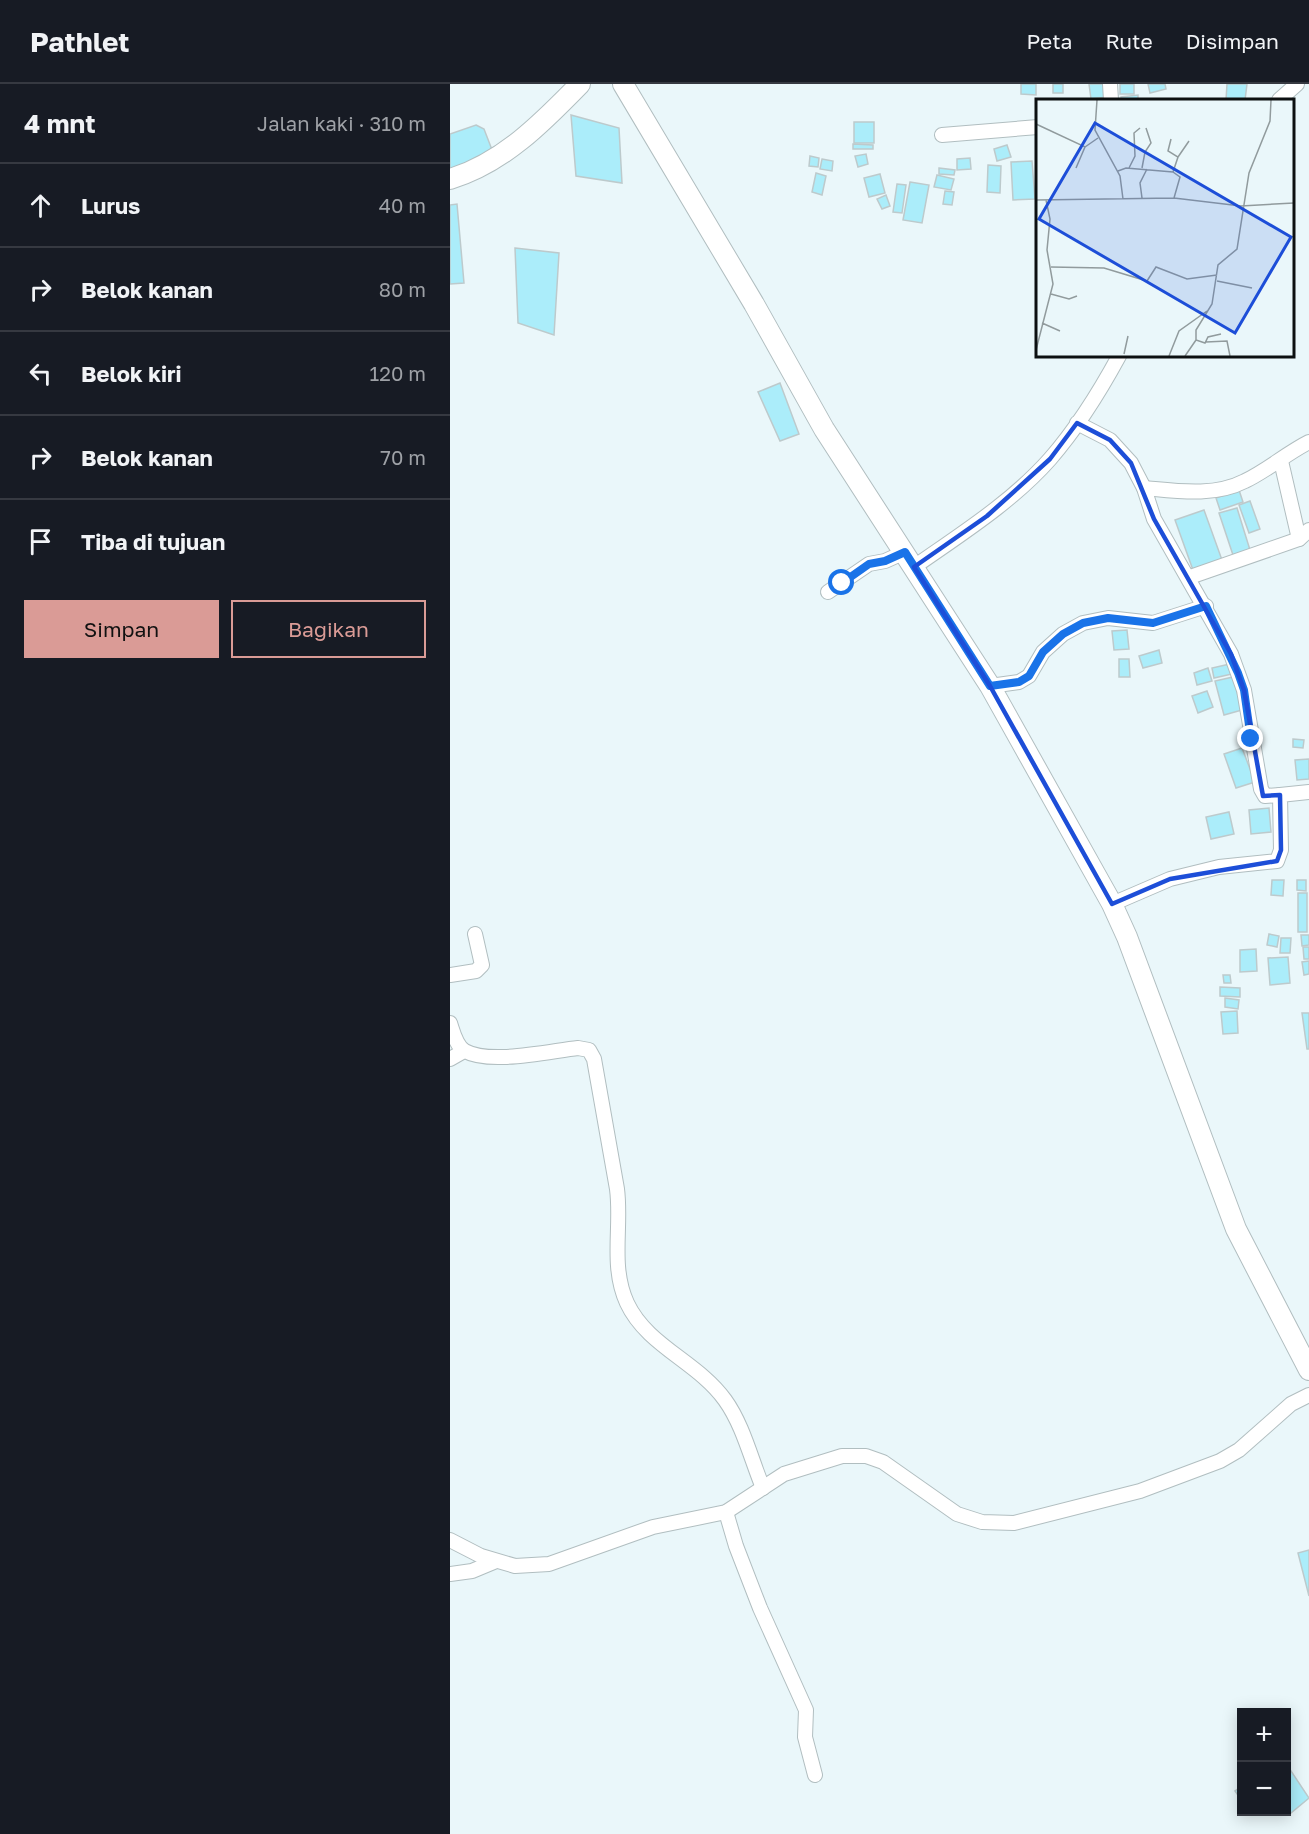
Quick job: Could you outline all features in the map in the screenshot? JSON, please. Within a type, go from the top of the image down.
[{"type":"street","points":[[450,179],[467,174],[499,156],[540,125],[580,84]]},
{"type":"street","points":[[623,84],[754,304],[824,429],[990,686],[1112,904],[1127,937],[1236,1229],[1309,1370]]},
{"type":"street","points":[[1110,84],[1111,99]]},
{"type":"street","points":[[1280,99],[1298,84]]},
{"type":"street","points":[[942,135],[1036,127]]},
{"type":"street","points":[[828,592],[869,564],[909,559],[987,516],[1050,459],[1077,423],[1118,357]]},
{"type":"street","points":[[1077,423],[1110,440],[1121,450],[1144,488],[1154,519],[1206,606],[1231,654],[1244,690],[1261,789],[1265,796],[1309,792]]},
{"type":"street","points":[[1144,488],[1184,491],[1226,489],[1243,482],[1309,442]]},
{"type":"street","points":[[1190,578],[1304,535],[1281,460]]},
{"type":"street","points":[[990,686],[1019,682],[1029,676],[1043,652],[1063,634],[1083,623],[1108,618],[1153,623],[1206,606]]},
{"type":"street","points":[[1112,904],[1170,879],[1219,867],[1276,861],[1281,850],[1280,795]]},
{"type":"street","points":[[450,975],[476,971],[482,965],[475,934]]},
{"type":"street","points":[[450,1023],[455,1040],[464,1051],[484,1057],[578,1048],[589,1050],[594,1059],[617,1189],[619,1276],[628,1303],[640,1323],[725,1399],[739,1424],[763,1488]]},
{"type":"street","points":[[450,1059],[464,1051]]},
{"type":"street","points":[[450,1540],[496,1561],[514,1566],[549,1564],[653,1527],[726,1512],[784,1474],[842,1456],[866,1456],[883,1462],[957,1514],[982,1522],[1014,1523],[1140,1491],[1220,1461],[1239,1450],[1291,1404],[1309,1395]]},
{"type":"street","points":[[726,1512],[736,1546],[760,1608],[806,1710],[805,1737],[815,1775]]},
{"type":"street","points":[[450,1574],[472,1571],[496,1561]]},
{"type":"highlighted area","points":[[1077,423],[1110,440],[1131,463],[1154,519],[1231,654],[1244,690],[1263,796],[1280,795],[1281,850],[1277,861],[1170,879],[1112,904],[990,686],[914,567],[987,516],[1050,459]]},
{"type":"building","points":[[1021,84],[1036,84],[1036,95],[1021,94]]},
{"type":"building","points":[[1053,84],[1063,84],[1063,93],[1053,93]]},
{"type":"building","points":[[1089,84],[1105,84],[1107,97],[1091,99]]},
{"type":"building","points":[[1120,84],[1134,84],[1134,94],[1120,94]]},
{"type":"building","points":[[1148,84],[1165,84],[1166,89],[1150,93]]},
{"type":"building","points":[[1227,84],[1247,84],[1245,99],[1226,99]]},
{"type":"building","points":[[1138,95],[1138,99],[1121,99],[1121,97]]},
{"type":"building","points":[[571,115],[619,128],[622,183],[576,176]]},
{"type":"building","points":[[854,122],[874,122],[874,143],[854,143]]},
{"type":"building","points":[[476,125],[484,129],[494,155],[450,169],[450,134]]},
{"type":"building","points":[[853,144],[873,145],[873,149],[853,149]]},
{"type":"building","points":[[1007,145],[1011,157],[997,161],[994,149]]},
{"type":"building","points":[[866,154],[868,164],[858,167],[855,156]]},
{"type":"building","points":[[810,156],[819,158],[818,167],[809,166]]},
{"type":"building","points":[[970,158],[971,169],[957,170],[957,159]]},
{"type":"building","points":[[822,159],[833,161],[832,171],[820,169]]},
{"type":"building","points":[[1032,161],[1035,199],[1013,200],[1011,162]]},
{"type":"building","points":[[988,165],[1001,166],[1000,193],[987,192]]},
{"type":"building","points":[[939,168],[955,170],[954,175],[939,174]]},
{"type":"building","points":[[816,173],[826,176],[822,195],[812,192]]},
{"type":"building","points":[[880,174],[885,193],[869,197],[864,178]]},
{"type":"building","points":[[937,175],[954,179],[951,190],[934,187]]},
{"type":"building","points":[[910,182],[929,185],[922,223],[903,220]]},
{"type":"building","points":[[897,184],[906,185],[902,213],[893,212]]},
{"type":"building","points":[[945,191],[954,192],[952,205],[943,204]]},
{"type":"building","points":[[886,195],[890,206],[882,209],[877,199]]},
{"type":"building","points":[[457,204],[464,283],[450,284],[450,205]]},
{"type":"building","points":[[515,248],[559,253],[554,335],[518,323]]},
{"type":"building","points":[[780,383],[799,434],[780,441],[758,392]]},
{"type":"building","points":[[1239,490],[1243,502],[1220,510],[1216,498]]},
{"type":"building","points":[[1250,501],[1260,529],[1249,533],[1239,505]]},
{"type":"building","points":[[1237,508],[1250,550],[1233,555],[1219,513]]},
{"type":"building","points":[[1204,510],[1222,560],[1193,570],[1175,520]]},
{"type":"building","points":[[1127,630],[1129,649],[1114,650],[1112,631]]},
{"type":"building","points":[[1159,650],[1162,663],[1143,668],[1139,656]]},
{"type":"building","points":[[1119,659],[1129,659],[1130,677],[1119,677]]},
{"type":"building","points":[[1230,664],[1232,674],[1214,678],[1212,668]]},
{"type":"building","points":[[1208,668],[1212,681],[1197,685],[1194,673]]},
{"type":"building","points":[[1233,677],[1242,710],[1224,715],[1215,681]]},
{"type":"building","points":[[1207,691],[1213,707],[1198,713],[1192,696]]},
{"type":"building","points":[[1293,739],[1304,740],[1303,748],[1293,747]]},
{"type":"building","points":[[1242,748],[1255,782],[1236,788],[1224,754]]},
{"type":"building","points":[[1309,759],[1309,779],[1297,780],[1295,760]]},
{"type":"building","points":[[1269,808],[1271,832],[1251,834],[1249,810]]},
{"type":"building","points":[[1229,812],[1234,834],[1211,839],[1206,817]]},
{"type":"building","points":[[1272,880],[1284,880],[1283,896],[1271,895]]},
{"type":"building","points":[[1297,880],[1306,880],[1306,891],[1297,890]]},
{"type":"building","points":[[1298,893],[1307,893],[1307,932],[1298,932]]},
{"type":"building","points":[[1269,934],[1279,936],[1277,947],[1267,945]]},
{"type":"building","points":[[1301,935],[1309,935],[1309,945],[1302,946]]},
{"type":"building","points":[[1281,938],[1291,938],[1290,953],[1280,953]]},
{"type":"building","points":[[1303,947],[1309,947],[1309,959],[1304,959]]},
{"type":"building","points":[[1256,949],[1257,971],[1240,972],[1240,950]]},
{"type":"building","points":[[1288,957],[1290,983],[1270,985],[1268,958]]},
{"type":"building","points":[[1309,961],[1309,974],[1304,975],[1302,962]]},
{"type":"building","points":[[1223,975],[1230,975],[1231,983],[1224,983]]},
{"type":"building","points":[[1220,987],[1240,988],[1240,997],[1220,996]]},
{"type":"building","points":[[1225,998],[1239,1000],[1238,1009],[1225,1007]]},
{"type":"building","points":[[1237,1011],[1238,1033],[1223,1034],[1221,1012]]},
{"type":"building","points":[[1302,1013],[1309,1013],[1309,1049],[1307,1049]]},
{"type":"building","points":[[1309,1550],[1309,1596],[1298,1553]]},
{"type":"building","points":[[1291,1771],[1309,1798],[1291,1813]]},
{"type":"route","points":[[842,583],[869,564],[885,561],[905,552],[990,686],[1019,682],[1029,676],[1043,652],[1063,634],[1083,623],[1108,618],[1153,623],[1206,606],[1212,622],[1231,654],[1244,690],[1251,739]]}]
